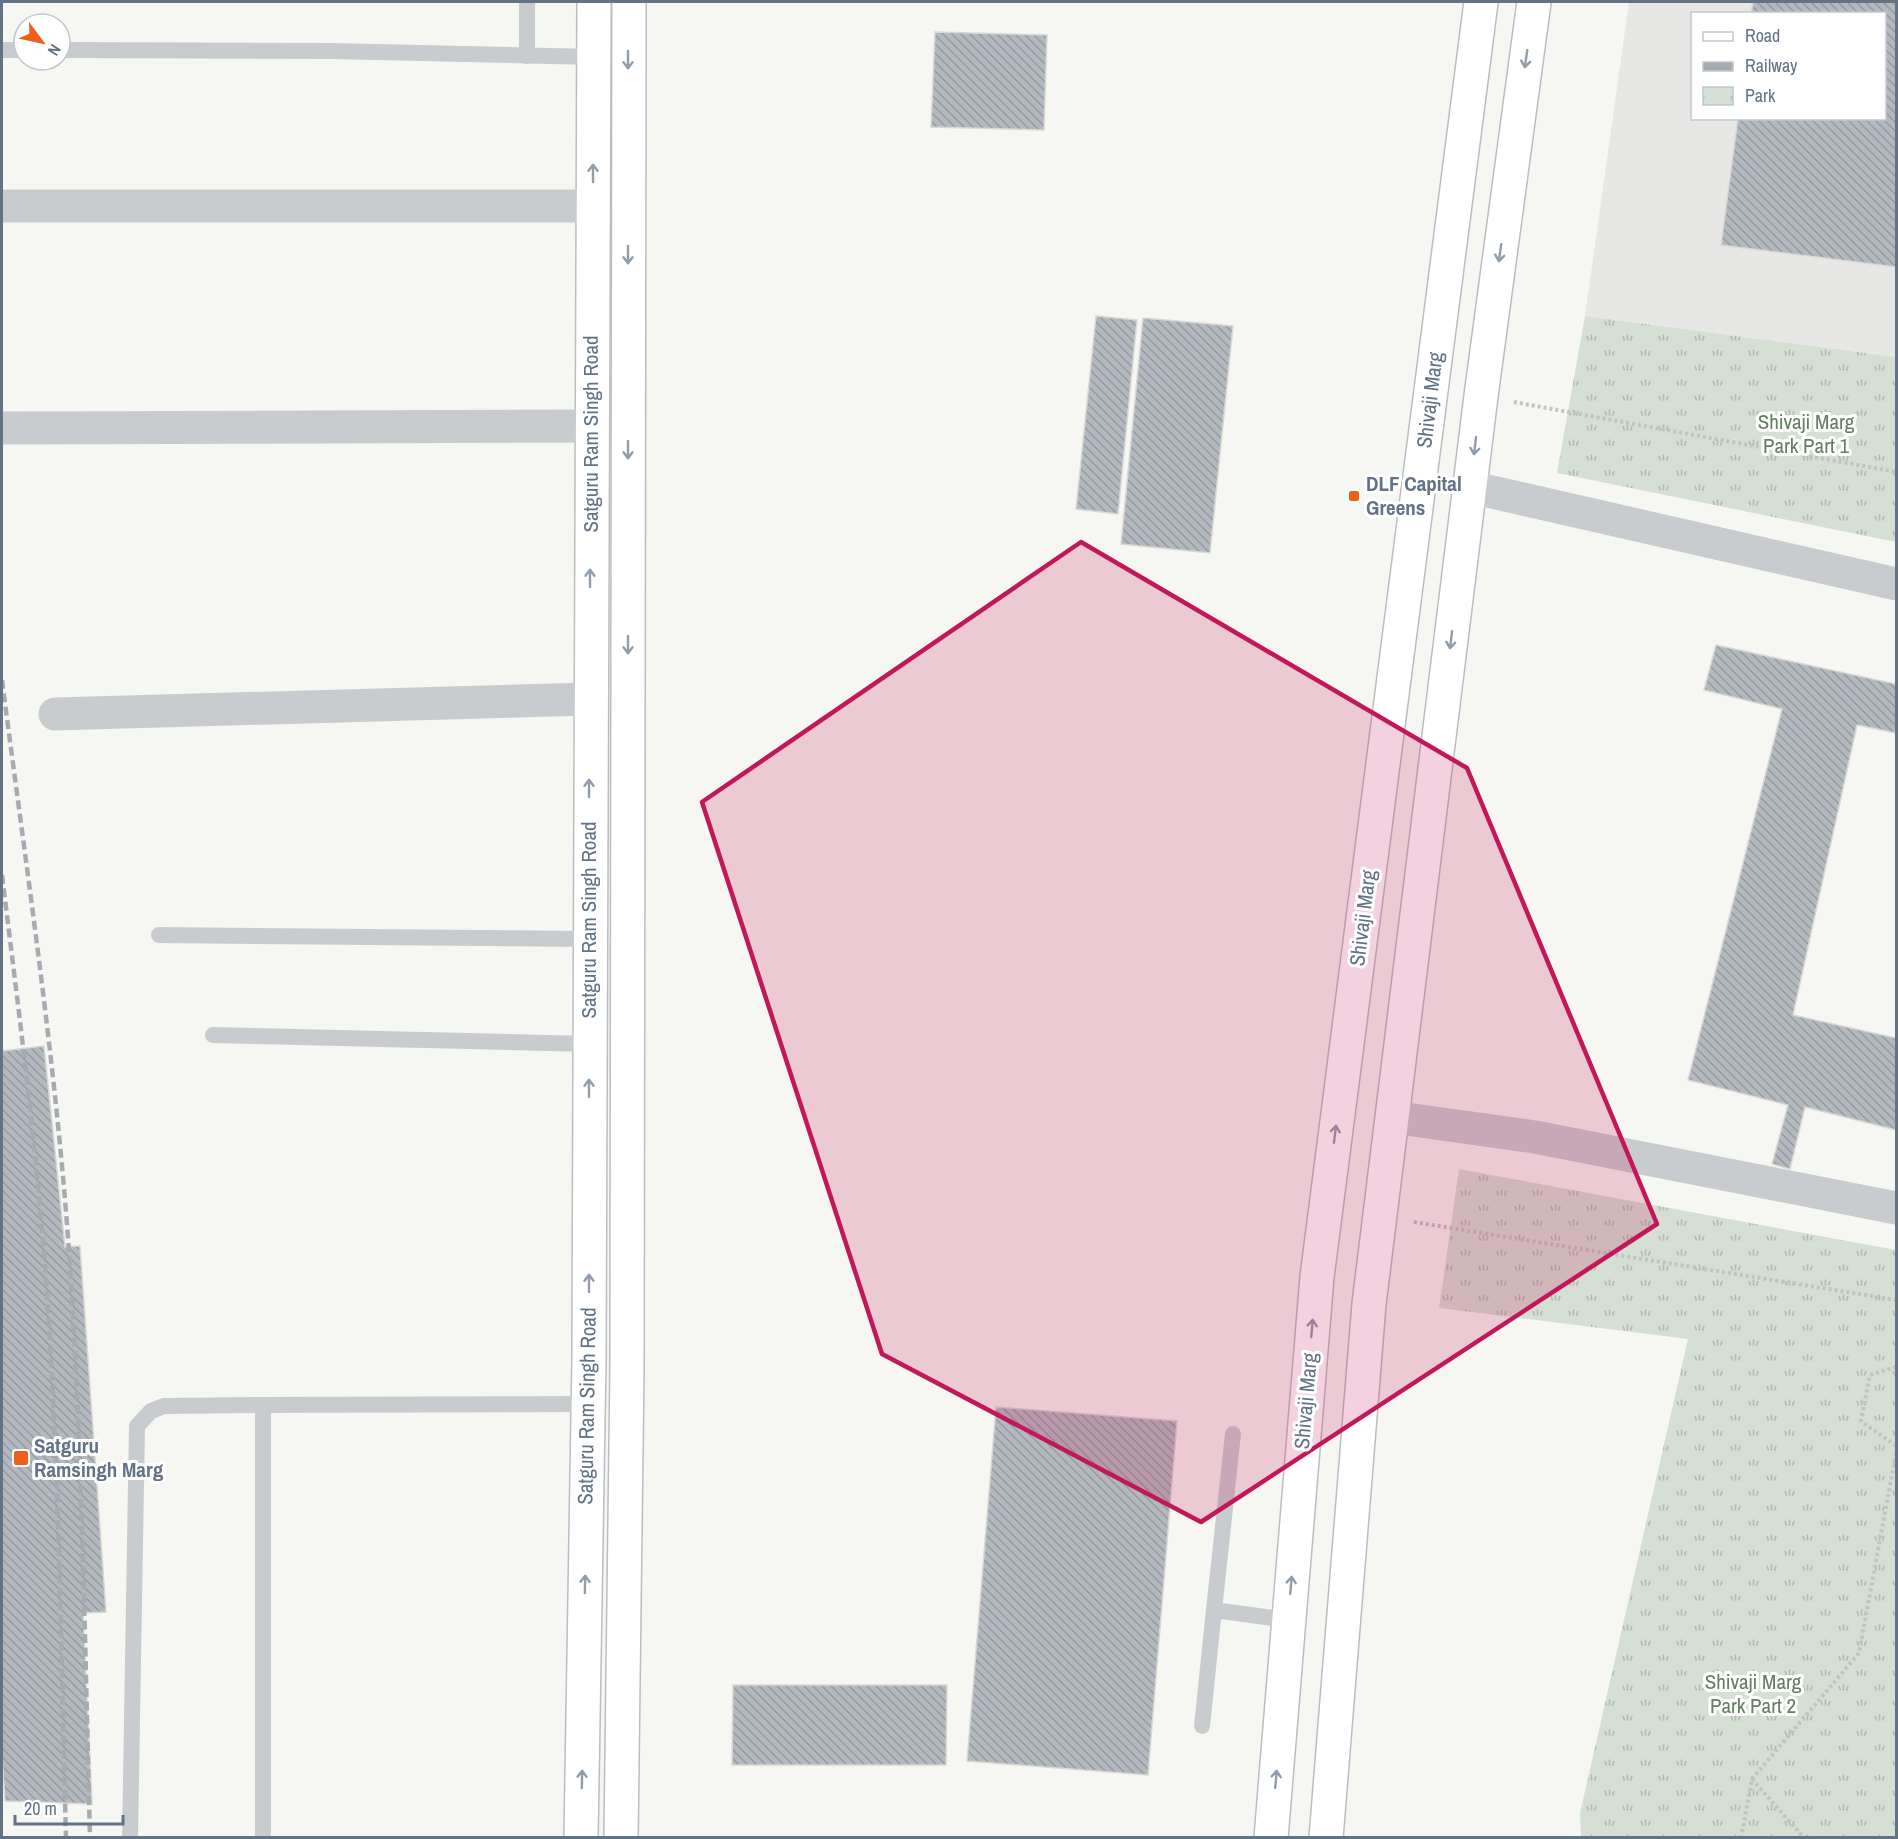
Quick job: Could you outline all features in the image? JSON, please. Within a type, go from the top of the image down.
[{"type":"main road","name":"Satguru Ram Singh Road","points":[[580,1838],[588,1404],[594,2]]},
{"type":"main road","name":"Satguru Ram Singh Road","points":[[621,1838],[627,1344],[629,2]]},
{"type":"main road","name":"Shivaji Marg","points":[[1271,1838],[1317,1276],[1481,2]]},
{"type":"main road","points":[[1326,1838],[1368,1316],[1481,396],[1534,2]]},
{"type":"street","points":[[2,206],[593,206]]},
{"type":"street","points":[[2,428],[591,426]]},
{"type":"street","points":[[1470,487],[1896,584]]},
{"type":"street","points":[[55,714],[590,699]]},
{"type":"street","points":[[1392,1117],[1535,1137],[1896,1208]]},
{"type":"lane","points":[[527,2],[527,56]]},
{"type":"lane","points":[[72,50],[331,51],[594,57]]},
{"type":"lane","points":[[159,934],[589,939]]},
{"type":"lane","points":[[213,1035],[589,1044]]},
{"type":"lane","points":[[130,1838],[136,1425],[151,1411],[164,1406],[588,1404]]},
{"type":"lane","points":[[263,1405],[263,1838]]},
{"type":"lane","points":[[1202,1726],[1233,1434]]},
{"type":"lane","points":[[1214,1610],[1288,1620]]},
{"type":"path","points":[[1481,396],[1896,472]]},
{"type":"path","points":[[1380,1216],[1896,1300]]},
{"type":"path","points":[[1896,1367],[1870,1375],[1862,1421],[1896,1446]]},
{"type":"path","points":[[1741,1838],[1752,1779],[1859,1653],[1896,1453]]},
{"type":"path","points":[[1752,1779],[1804,1838]]},
{"type":"highlighted area","points":[[1081,542],[1467,768],[1657,1224],[1201,1522],[882,1354],[702,802]]},
{"type":"shaded area","points":[[1629,2],[1896,2],[1896,357],[1585,316]]},
{"type":"green space","name":"Shivaji Marg Park Part 1","points":[[1585,316],[1896,357],[1896,542],[1557,473]]},
{"type":"green space","name":"Shivaji Marg Park Part 2","points":[[1459,1169],[1896,1250],[1896,1837],[1581,1837],[1580,1813],[1688,1339],[1439,1308]]},
{"type":"building","points":[[1753,2],[1896,2],[1896,267],[1721,245],[1738,120],[1886,120],[1886,12],[1751,12]]},
{"type":"building","points":[[935,32],[1047,35],[1044,130],[931,127]]},
{"type":"building","points":[[1096,316],[1137,320],[1118,514],[1076,509]]},
{"type":"building","points":[[1143,318],[1233,326],[1210,553],[1121,544]]},
{"type":"building","points":[[1716,645],[1896,684],[1896,733],[1857,725],[1793,1015],[1896,1038],[1896,1130],[1805,1107],[1790,1169],[1772,1164],[1788,1105],[1688,1080],[1782,709],[1704,690]]},
{"type":"building","points":[[44,1046],[65,1247],[80,1246],[106,1612],[83,1613],[92,1804],[5,1801],[2,1754],[2,1051]]},
{"type":"building","points":[[996,1407],[1177,1421],[1148,1775],[967,1761]]},
{"type":"building","points":[[733,1685],[947,1685],[946,1765],[732,1765]]},
{"type":"railway","points":[[2,680],[49,1046],[70,1266],[80,1480],[90,1838]]},
{"type":"railway","points":[[2,875],[31,1119],[50,1337],[61,1623],[66,1838]]},
{"type":"place","name":"DLF Capital Greens","points":[[1354,496]]},
{"type":"place","name":"Satguru Ramsingh Marg","points":[[21,1458]]}]
